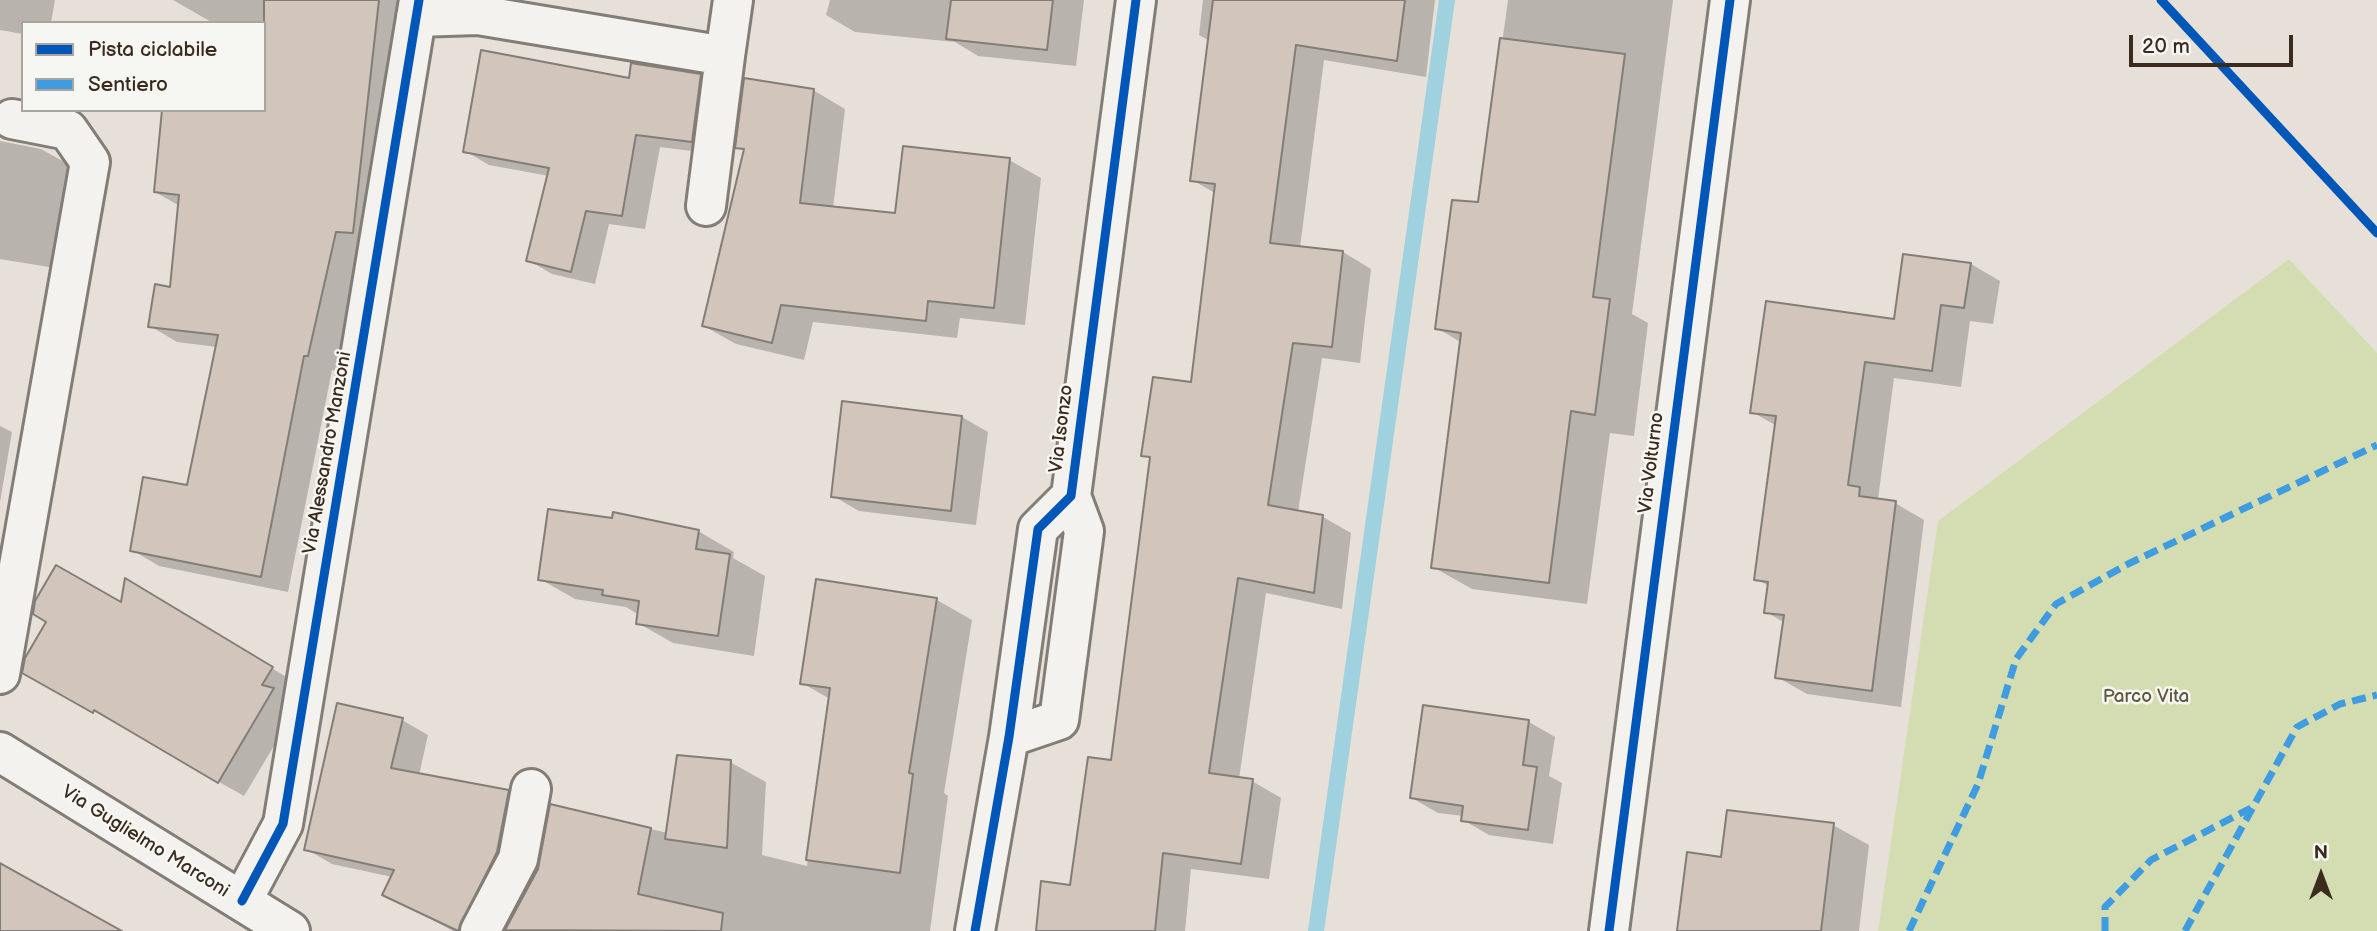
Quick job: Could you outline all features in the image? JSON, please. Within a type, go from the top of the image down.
[{"type":"street","points":[[706,206],[733,0]]},
{"type":"street","name":"Via Isonzo","points":[[975,931],[1009,737],[1038,529],[1071,496],[1136,0]]},
{"type":"street","name":"Via Volturno","points":[[1609,931],[1731,0]]},
{"type":"street","name":"Via Alessandro Manzoni","points":[[242,901],[283,824],[418,8],[478,15],[725,56]]},
{"type":"street","points":[[0,674],[90,162],[68,130],[12,119]]},
{"type":"street","name":"Via Guglielmo Marconi","points":[[0,752],[290,931]]},
{"type":"street","points":[[480,931],[518,859],[531,789]]},
{"type":"green space","name":"Parco Vita","points":[[2289,259],[2377,353],[2377,931],[1878,931],[1938,521]]},
{"type":"building","points":[[264,0],[379,0],[353,233],[336,232],[308,356],[304,356],[261,577],[130,551],[143,477],[187,485],[218,335],[148,327],[155,284],[170,287],[179,195],[154,192],[162,112],[266,112]]},
{"type":"building","points":[[951,0],[1053,0],[1047,50],[946,39]]},
{"type":"building","points":[[1213,0],[1405,0],[1397,61],[1296,45],[1270,243],[1343,251],[1332,347],[1293,343],[1268,505],[1323,515],[1314,593],[1238,578],[1209,773],[1253,779],[1241,864],[1163,853],[1155,931],[1036,931],[1041,881],[1070,885],[1088,757],[1111,760],[1150,457],[1141,456],[1153,377],[1191,382],[1215,184],[1190,181]]},
{"type":"building","points":[[1500,38],[1625,54],[1593,297],[1610,299],[1595,415],[1571,411],[1549,583],[1431,568],[1461,333],[1435,329],[1452,200],[1478,202]]},
{"type":"building","points":[[481,50],[629,78],[631,63],[701,74],[692,142],[636,135],[622,216],[586,211],[571,272],[526,261],[549,168],[463,152]]},
{"type":"building","points":[[744,78],[814,89],[800,203],[895,213],[903,146],[1010,158],[994,308],[928,301],[926,321],[781,305],[772,343],[702,326],[744,149],[735,148]]},
{"type":"building","points":[[1903,254],[1971,263],[1964,308],[1941,305],[1932,371],[1865,362],[1848,485],[1860,487],[1859,496],[1896,501],[1872,691],[1775,678],[1784,615],[1764,613],[1768,582],[1754,580],[1776,416],[1750,413],[1766,301],[1894,319]]},
{"type":"building","points":[[842,401],[962,416],[951,511],[831,497]]},
{"type":"building","points":[[548,509],[612,518],[613,512],[699,530],[696,549],[730,554],[718,636],[636,624],[639,601],[602,595],[603,590],[538,580]]},
{"type":"building","points":[[56,565],[121,602],[125,578],[273,667],[262,685],[274,688],[218,783],[94,710],[93,713],[22,673],[25,658],[46,622],[33,614],[35,601]]},
{"type":"building","points":[[816,579],[937,598],[909,773],[913,774],[900,873],[806,860],[830,688],[800,684]]},
{"type":"building","points":[[337,703],[403,718],[391,768],[509,790],[497,852],[458,931],[382,895],[394,870],[304,850]]},
{"type":"building","points":[[1423,705],[1529,720],[1523,765],[1537,767],[1528,830],[1461,821],[1463,806],[1410,798]]},
{"type":"building","points":[[677,755],[731,760],[727,848],[665,839]]},
{"type":"building","points":[[550,804],[651,828],[638,894],[723,913],[721,931],[505,930],[538,869]]},
{"type":"building","points":[[1727,810],[1834,823],[1821,931],[1677,931],[1687,852],[1721,857]]},
{"type":"building","points":[[0,863],[122,931],[0,931]]},
{"type":"waterway","points":[[1316,931],[1447,0]]},
{"type":"marked path","points":[[1909,931],[1978,784],[2016,659],[2056,604],[2128,564],[2377,445]]},
{"type":"marked path","points":[[2185,931],[2297,727],[2340,704],[2377,695]]},
{"type":"marked path","points":[[2105,931],[2105,907],[2151,860],[2251,808]]},
{"type":"cycle path","points":[[242,901],[283,824],[419,0]]},
{"type":"cycle path","points":[[975,931],[1009,737],[1038,529],[1071,496],[1136,0]]},
{"type":"cycle path","points":[[1609,931],[1730,0]]},
{"type":"cycle path","points":[[2161,0],[2377,233]]}]
